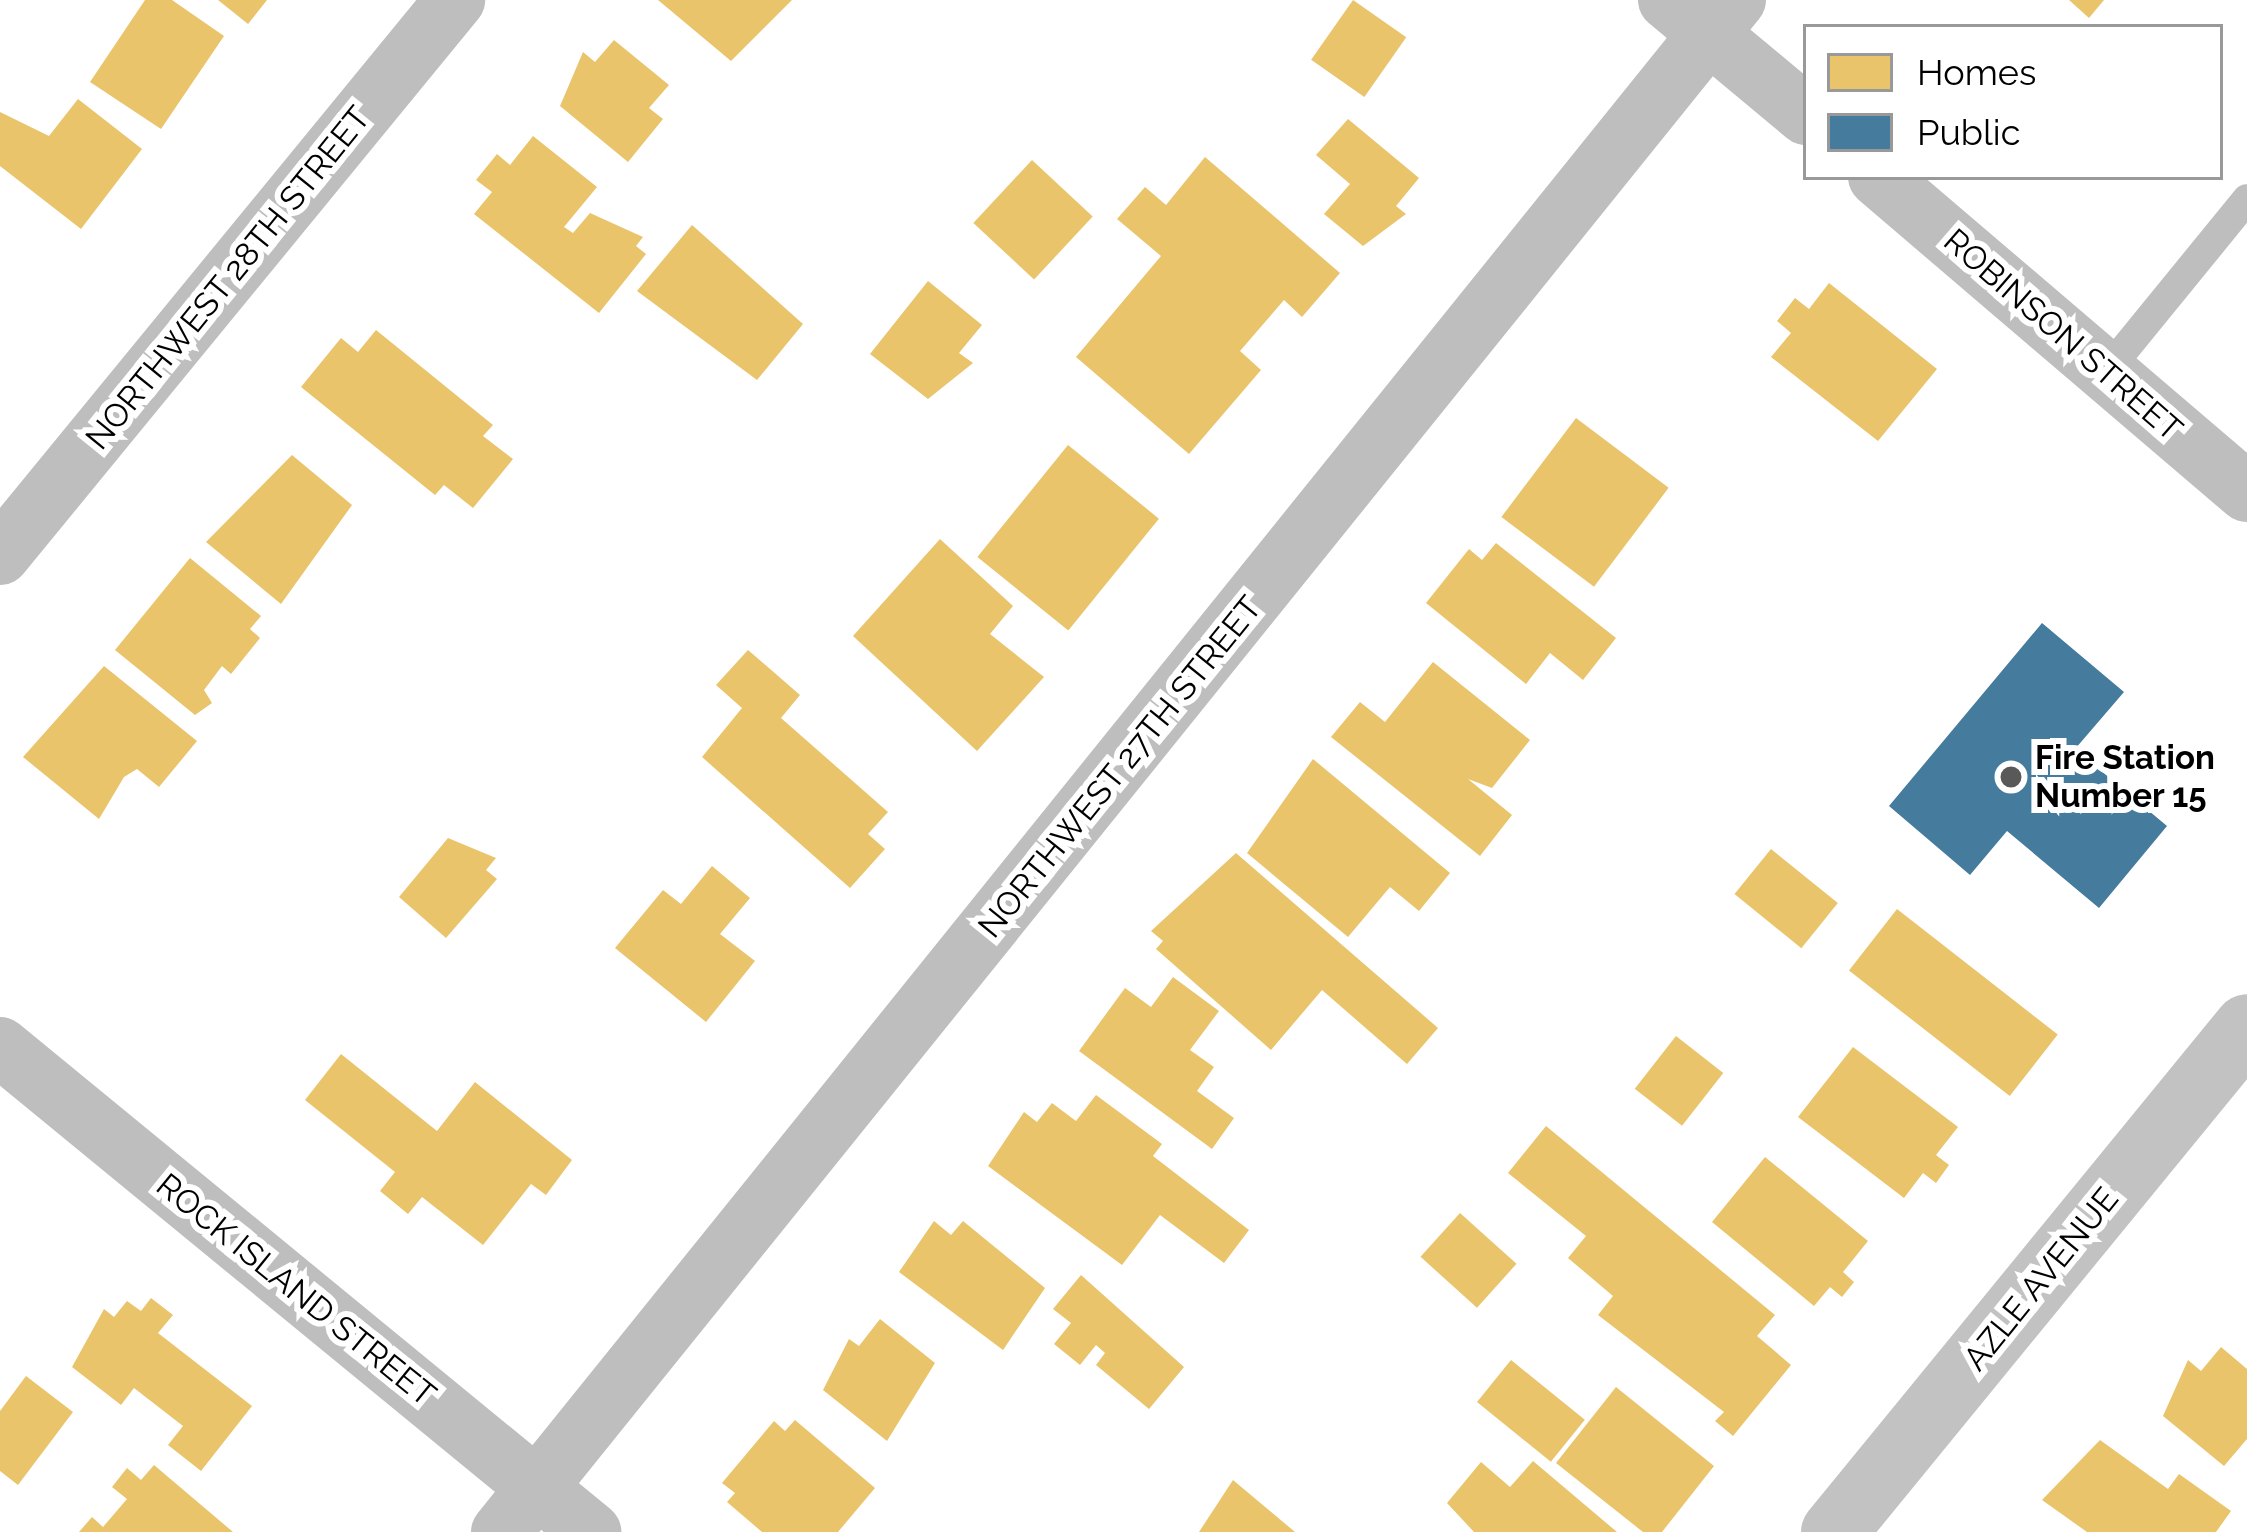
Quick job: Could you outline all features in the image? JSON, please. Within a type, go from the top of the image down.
[{"type":"main road","name":"AZLE AVENUE","points":[[1834,1532],[2247,1027]]},
{"type":"street","name":"NORTHWEST 28TH STREET","points":[[0,555],[455,0]]},
{"type":"street","points":[[1705,11],[1803,112]]},
{"type":"street","name":"NORTHWEST 27TH STREET","points":[[519,1510],[1705,11]]},
{"type":"street","name":"ROBINSON STREET","points":[[1882,180],[2247,492]]},
{"type":"street","name":"ROCK ISLAND STREET","points":[[0,1047],[519,1510],[591,1532]]},
{"type":"lane","points":[[2106,372],[2247,199]]},
{"type":"building: Homes","points":[[145,0],[172,0],[224,36],[161,129],[90,82]]},
{"type":"building: Homes","points":[[218,0],[267,0],[248,24]]},
{"type":"building: Homes","points":[[658,0],[792,0],[731,61]]},
{"type":"building: Homes","points":[[1353,0],[1406,37],[1364,97],[1311,60]]},
{"type":"building: Homes","points":[[2069,0],[2104,0],[2089,18]]},
{"type":"building: Homes","points":[[614,40],[669,85],[649,108],[663,119],[628,162],[560,106],[583,52],[595,62]]},
{"type":"building: Homes","points":[[78,99],[142,149],[81,229],[0,166],[0,112],[49,136]]},
{"type":"building: Homes","points":[[1348,119],[1419,178],[1396,206],[1406,214],[1363,246],[1324,214],[1350,184],[1316,155]]},
{"type":"building: Homes","points":[[533,136],[597,187],[564,227],[573,233],[590,213],[643,237],[636,246],[646,254],[599,313],[474,214],[492,192],[476,180],[497,154],[510,165]]},
{"type":"building: Homes","points":[[1205,157],[1340,273],[1302,317],[1284,300],[1240,351],[1261,370],[1189,454],[1076,357],[1161,256],[1117,219],[1145,187],[1166,205]]},
{"type":"building: Homes","points":[[1032,160],[1093,217],[1034,280],[973,223]]},
{"type":"building: Homes","points":[[692,225],[803,324],[757,380],[637,291]]},
{"type":"building: Homes","points":[[928,281],[982,325],[959,353],[973,363],[928,399],[870,354]]},
{"type":"building: Homes","points":[[1829,283],[1937,369],[1878,441],[1771,357],[1791,333],[1777,321],[1795,298],[1809,309]]},
{"type":"building: Homes","points":[[376,330],[493,425],[483,436],[513,459],[473,508],[444,485],[435,495],[301,387],[341,338],[358,352]]},
{"type":"building: Homes","points":[[1576,418],[1669,488],[1594,587],[1501,517]]},
{"type":"building: Homes","points":[[1068,445],[1159,519],[1068,631],[977,557]]},
{"type":"building: Homes","points":[[292,455],[352,505],[281,604],[206,542]]},
{"type":"building: Homes","points":[[940,539],[1013,606],[990,634],[1044,677],[977,751],[853,636]]},
{"type":"building: Homes","points":[[1496,543],[1616,638],[1583,680],[1550,653],[1526,684],[1426,603],[1469,549],[1482,560]]},
{"type":"building: Homes","points":[[190,558],[261,616],[250,629],[260,638],[231,674],[222,666],[204,690],[212,703],[195,715],[115,650]]},
{"type":"building: Homes","points":[[748,650],[800,695],[781,718],[888,812],[868,834],[885,849],[850,888],[702,757],[742,708],[716,685]]},
{"type":"building: Homes","points":[[1433,662],[1530,740],[1492,788],[1468,779],[1512,815],[1480,856],[1331,737],[1360,702],[1385,722]]},
{"type":"building: Homes","points":[[104,666],[197,741],[159,787],[137,769],[124,777],[99,819],[23,757]]},
{"type":"building: Homes","points":[[1313,759],[1450,873],[1419,911],[1390,887],[1348,937],[1247,853]]},
{"type":"building: Homes","points":[[448,838],[496,858],[486,870],[497,879],[446,938],[399,897]]},
{"type":"building: Homes","points":[[1771,849],[1838,903],[1801,948],[1734,894]]},
{"type":"building: Homes","points":[[1236,853],[1438,1028],[1407,1064],[1322,990],[1271,1050],[1156,949],[1163,941],[1151,931]]},
{"type":"building: Homes","points":[[712,866],[750,898],[720,934],[755,961],[706,1022],[615,948],[663,890],[681,904]]},
{"type":"building: Homes","points":[[1897,909],[2058,1035],[2010,1096],[1849,970]]},
{"type":"building: Homes","points":[[1173,977],[1219,1011],[1190,1050],[1214,1067],[1197,1091],[1234,1118],[1212,1149],[1079,1051],[1125,988],[1151,1007]]},
{"type":"building: Homes","points":[[1676,1036],[1723,1073],[1682,1126],[1635,1089]]},
{"type":"building: Homes","points":[[1853,1047],[1958,1127],[1936,1155],[1949,1165],[1936,1183],[1923,1173],[1904,1198],[1798,1117]]},
{"type":"building: Homes","points":[[341,1054],[437,1131],[475,1082],[572,1160],[546,1195],[531,1184],[483,1245],[422,1197],[408,1214],[380,1191],[395,1172],[305,1100]]},
{"type":"building: Homes","points":[[1096,1095],[1162,1144],[1153,1156],[1249,1230],[1224,1263],[1160,1215],[1122,1265],[988,1166],[1024,1112],[1037,1122],[1052,1103],[1076,1121]]},
{"type":"building: Homes","points":[[1546,1126],[1775,1315],[1757,1336],[1791,1365],[1733,1436],[1715,1421],[1724,1412],[1598,1315],[1613,1296],[1568,1258],[1586,1236],[1508,1173]]},
{"type":"building: Homes","points":[[1765,1157],[1868,1241],[1843,1272],[1854,1282],[1842,1297],[1830,1287],[1814,1306],[1712,1222]]},
{"type":"building: Homes","points":[[1460,1213],[1516,1264],[1477,1308],[1421,1257]]},
{"type":"building: Homes","points":[[934,1221],[951,1235],[963,1221],[1045,1288],[1003,1350],[899,1272]]},
{"type":"building: Homes","points":[[1081,1275],[1184,1367],[1149,1409],[1096,1365],[1105,1353],[1096,1345],[1080,1365],[1054,1344],[1071,1323],[1053,1309]]},
{"type":"building: Homes","points":[[151,1298],[173,1315],[158,1333],[252,1406],[201,1471],[168,1445],[183,1426],[134,1388],[121,1405],[72,1367],[104,1309],[114,1317],[127,1301],[141,1311]]},
{"type":"building: Homes","points":[[880,1319],[935,1363],[887,1441],[823,1390],[849,1339],[859,1346]]},
{"type":"building: Homes","points":[[2221,1347],[2247,1369],[2247,1439],[2224,1466],[2163,1416],[2188,1360],[2201,1371]]},
{"type":"building: Homes","points":[[1511,1360],[1585,1420],[1551,1462],[1477,1402]]},
{"type":"building: Homes","points":[[26,1376],[73,1412],[18,1485],[0,1471],[0,1411]]},
{"type":"building: Homes","points":[[1616,1387],[1714,1466],[1662,1532],[1643,1532],[1556,1463]]},
{"type":"building: Homes","points":[[795,1420],[875,1488],[838,1532],[762,1532],[727,1502],[735,1493],[722,1483],[774,1421],[785,1431]]},
{"type":"building: Homes","points":[[2100,1440],[2168,1489],[2179,1474],[2231,1511],[2216,1532],[2087,1532],[2042,1500]]},
{"type":"building: Homes","points":[[1533,1461],[1617,1532],[1474,1532],[1447,1503],[1481,1462],[1510,1487]]},
{"type":"building: Homes","points":[[154,1465],[233,1532],[79,1532],[92,1517],[103,1527],[127,1499],[112,1487],[127,1468],[141,1480]]},
{"type":"building: Homes","points":[[1233,1480],[1295,1532],[1199,1532]]},
{"type":"building: Public","name":"Fire Station Number 15","points":[[2042,623],[2124,692],[2075,749],[2167,826],[2099,908],[2007,831],[1970,875],[1889,806]]},
{"type":"place","name":"Fire Station Number 15","points":[[2011,777]]}]
